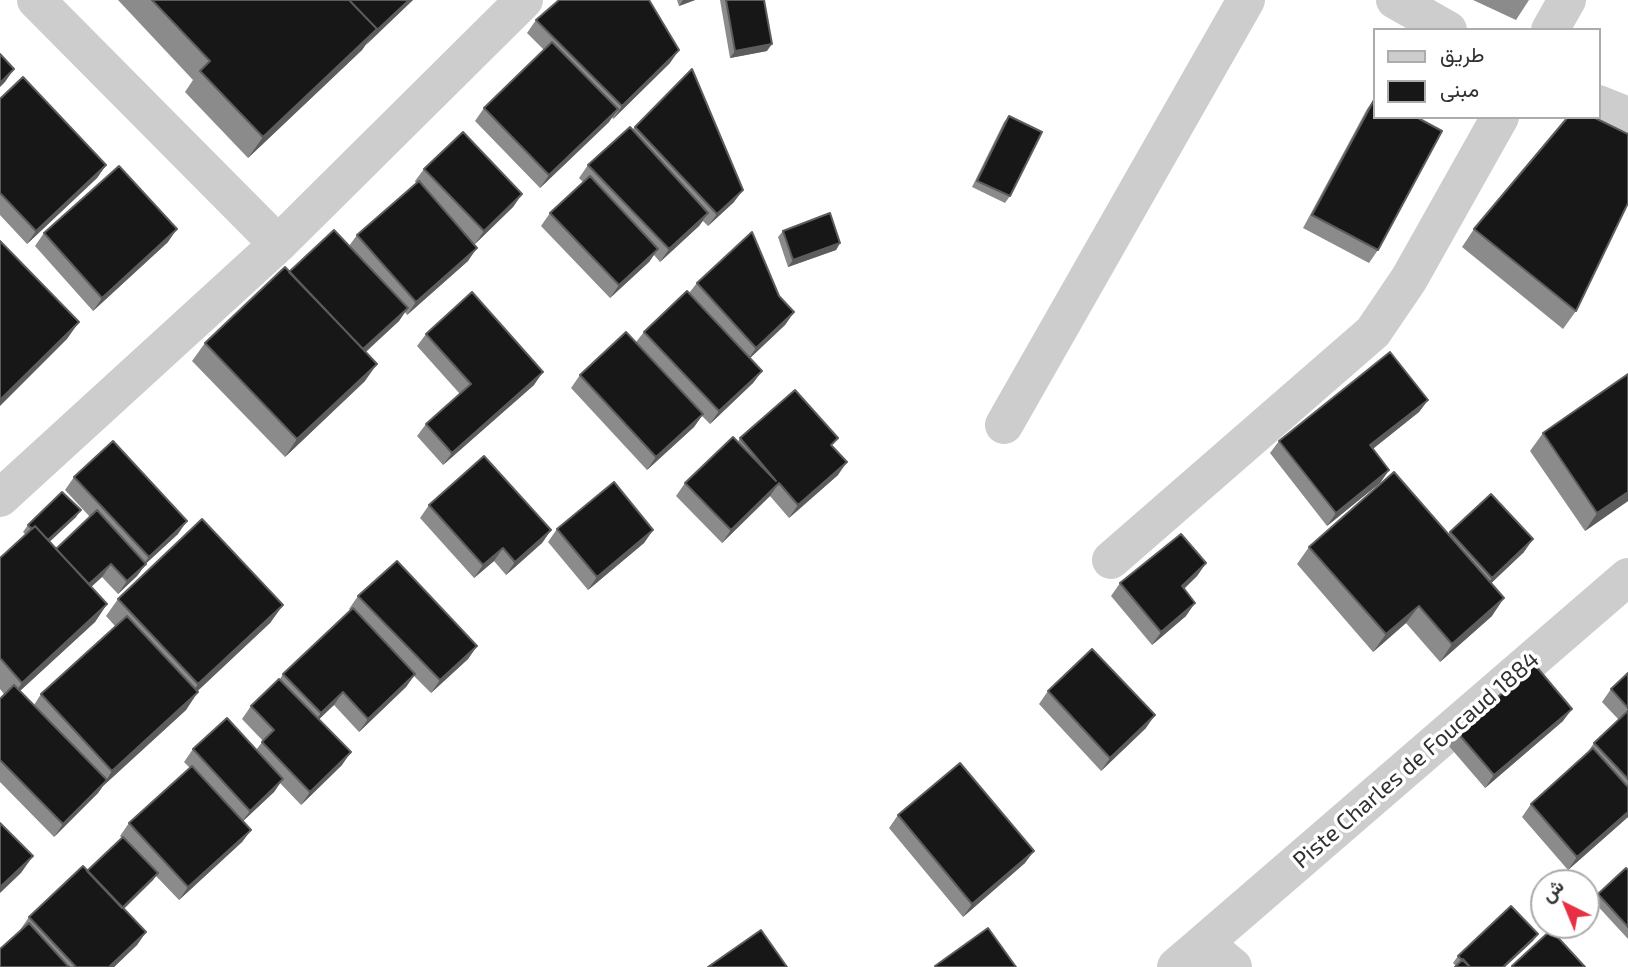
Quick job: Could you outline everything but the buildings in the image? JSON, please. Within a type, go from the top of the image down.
[{"type":"street","points":[[36,0],[278,244]]},
{"type":"street","points":[[0,498],[278,244],[524,0]]},
{"type":"street","points":[[1004,425],[1246,0]]},
{"type":"street","points":[[1395,0],[1444,28]]},
{"type":"street","points":[[1551,28],[1567,0]]},
{"type":"street","points":[[1600,105],[1628,116]]},
{"type":"street","points":[[1111,560],[1373,332],[1409,279],[1499,119]]},
{"type":"street","name":"Piste Charles de Foucaud 1884","points":[[1190,955],[1628,577]]},
{"type":"street","points":[[1190,955],[1233,967]]}]
